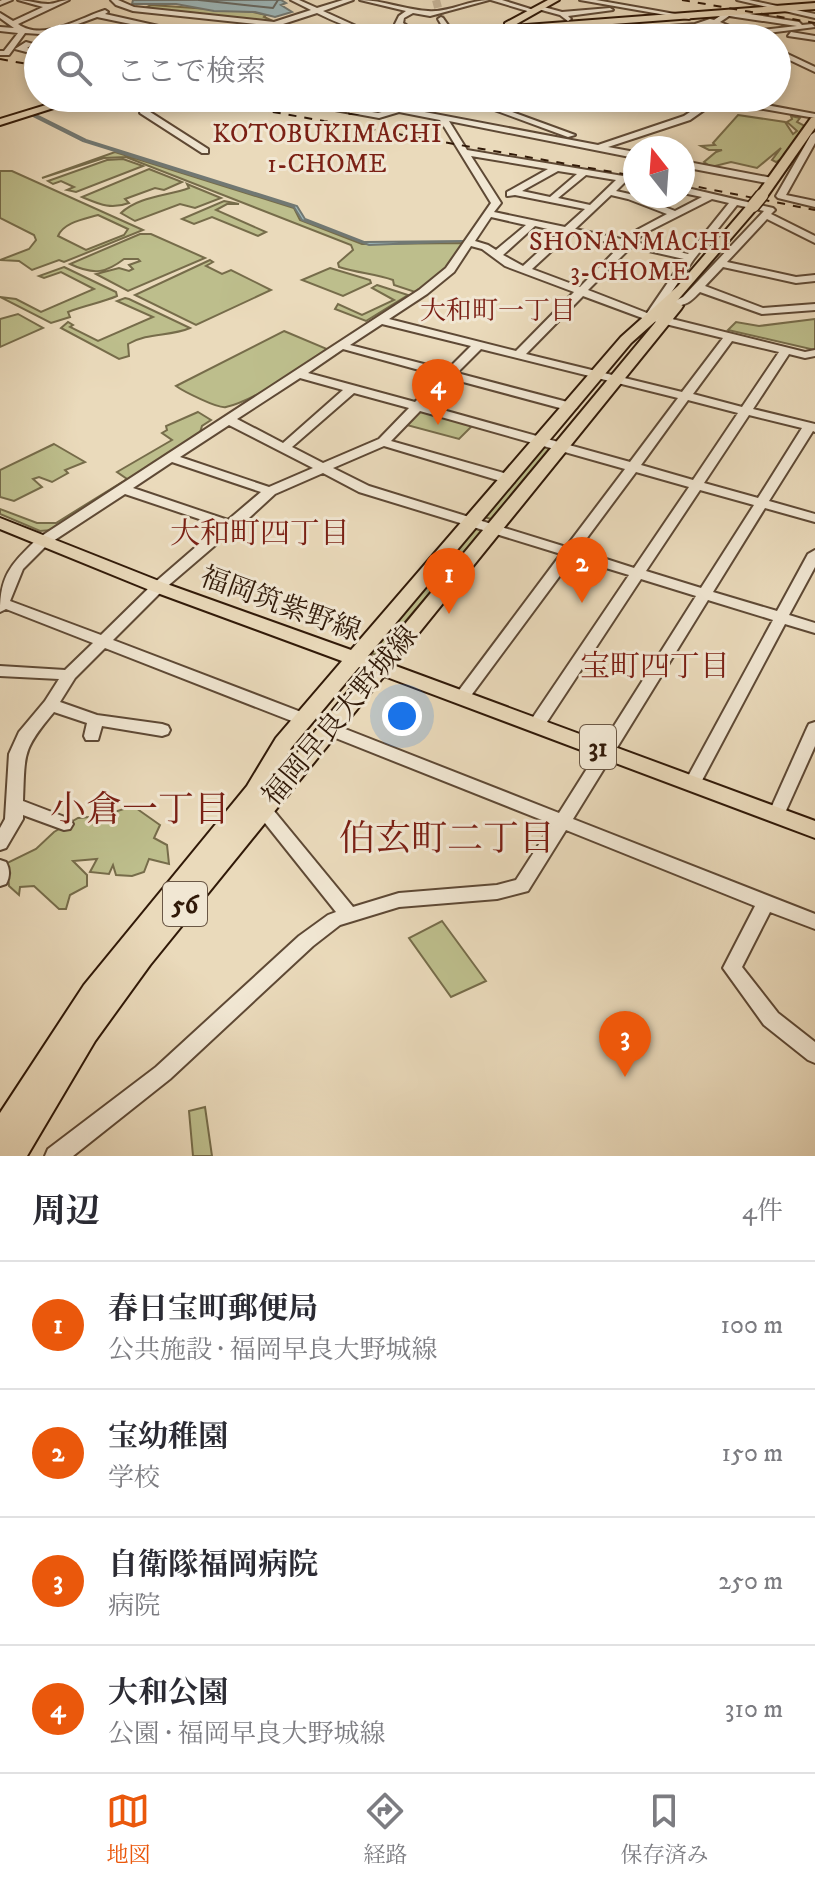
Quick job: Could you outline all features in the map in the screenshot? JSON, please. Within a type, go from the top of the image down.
[{"type":"main road","points":[[510,24],[555,0]]},
{"type":"main road","points":[[573,24],[815,6]]},
{"type":"main road","points":[[815,104],[809,112],[815,119]]},
{"type":"main road","points":[[0,122],[33,112]]},
{"type":"main road","name":"福岡早良大野城線","points":[[9,1152],[27,1129],[95,1020],[258,800],[283,743],[597,376],[686,293],[772,181],[811,138],[815,119]]},
{"type":"main road","name":"福岡早良大野城線","points":[[9,1152],[93,992],[235,818],[258,800],[329,729],[617,380],[657,318]]},
{"type":"main road","name":"福岡筑紫野線","points":[[0,523],[158,587],[537,724],[815,830]]},
{"type":"street","points":[[0,3],[9,0]]},
{"type":"street","points":[[21,0],[50,7]]},
{"type":"street","points":[[17,27],[66,0]]},
{"type":"street","points":[[294,0],[348,24]]},
{"type":"street","points":[[72,24],[111,10],[119,1],[133,9],[273,24],[350,0]]},
{"type":"street","points":[[363,0],[435,14],[486,0]]},
{"type":"street","points":[[494,0],[562,14],[629,7],[641,0]]},
{"type":"street","points":[[583,0],[721,24]]},
{"type":"street","points":[[741,0],[735,4],[750,7],[755,4],[815,16]]},
{"type":"street","points":[[399,24],[401,17],[411,11]]},
{"type":"street","points":[[697,24],[716,22],[726,13],[814,27]]},
{"type":"street","points":[[562,14],[573,24]]},
{"type":"street","points":[[0,15],[23,31],[6,53],[0,53]]},
{"type":"street","points":[[97,15],[140,24]]},
{"type":"street","points":[[441,19],[444,24]]},
{"type":"street","points":[[791,29],[814,27]]},
{"type":"street","points":[[0,29],[24,28]]},
{"type":"street","points":[[791,34],[815,38]]},
{"type":"street","points":[[799,46],[815,38]]},
{"type":"street","points":[[0,41],[24,44]]},
{"type":"street","points":[[791,57],[815,70]]},
{"type":"street","points":[[145,112],[205,151]]},
{"type":"street","points":[[359,112],[379,116],[394,112]]},
{"type":"street","points":[[413,112],[623,152]]},
{"type":"street","points":[[455,120],[471,112]]},
{"type":"street","points":[[514,112],[599,147],[687,118],[696,112]]},
{"type":"street","points":[[782,112],[815,119]]},
{"type":"street","points":[[442,117],[496,203]]},
{"type":"street","points":[[811,138],[781,196],[815,204]]},
{"type":"street","points":[[465,152],[623,179]]},
{"type":"street","points":[[695,166],[772,181]]},
{"type":"street","points":[[303,719],[2,601],[6,574],[42,542],[439,281],[472,241],[496,203],[558,167]]},
{"type":"street","points":[[551,200],[584,172]]},
{"type":"street","points":[[736,175],[759,186],[783,190]]},
{"type":"street","points":[[525,270],[623,179]]},
{"type":"street","points":[[514,192],[592,208]]},
{"type":"street","points":[[608,192],[631,197],[675,214]]},
{"type":"street","points":[[686,293],[770,210],[695,193]]},
{"type":"street","points":[[518,355],[640,232],[711,196]]},
{"type":"street","points":[[657,318],[690,257],[736,201]]},
{"type":"street","points":[[490,214],[690,257]]},
{"type":"street","points":[[766,215],[815,240]]},
{"type":"street","points":[[497,255],[533,223]]},
{"type":"street","points":[[472,241],[525,270],[657,318],[810,354],[815,367]]},
{"type":"street","points":[[719,263],[796,280],[815,278]]},
{"type":"street","points":[[686,293],[762,311],[815,307]]},
{"type":"street","points":[[56,1156],[163,1073],[306,941],[334,920],[399,900],[497,892],[522,886],[812,428],[381,320]]},
{"type":"street","points":[[462,697],[730,336]]},
{"type":"street","points":[[0,843],[14,819],[17,754],[25,736],[51,705],[69,675],[158,587],[270,491],[383,442],[478,345]]},
{"type":"street","points":[[343,346],[571,407]]},
{"type":"street","points":[[537,724],[748,412],[786,350]]},
{"type":"street","points":[[300,374],[815,518]]},
{"type":"street","points":[[284,448],[351,389]]},
{"type":"street","points":[[229,420],[364,489],[815,628]]},
{"type":"street","points":[[383,442],[509,479]]},
{"type":"street","points":[[171,458],[270,491]]},
{"type":"street","points":[[124,489],[232,526]]},
{"type":"street","points":[[693,782],[815,554]]},
{"type":"street","points":[[0,671],[69,675]]},
{"type":"street","points":[[51,705],[94,728],[162,730]]},
{"type":"street","points":[[776,815],[815,728]]},
{"type":"street","points":[[329,729],[815,922]]},
{"type":"street","points":[[258,800],[349,915]]},
{"type":"street","points":[[13,804],[64,824]]},
{"type":"street","points":[[0,867],[0,879]]},
{"type":"street","points":[[766,902],[732,968],[771,1019],[815,1054]]},
{"type":"green space","points":[[151,5],[253,12],[266,15],[264,17],[275,22],[143,9]]},
{"type":"green space","points":[[738,115],[785,122],[793,134],[797,131],[787,122],[792,119],[791,116],[800,118],[797,122],[805,126],[805,130],[784,154],[786,156],[776,162],[772,160],[781,148],[757,168],[731,162],[711,167],[704,162],[722,150],[709,150],[701,146],[715,145],[713,143]]},
{"type":"green space","points":[[115,152],[294,208],[300,220],[362,244],[466,243],[448,269],[418,293],[394,285],[393,280],[339,267],[338,263],[353,250],[351,245],[126,157],[104,158],[42,178]]},
{"type":"green space","points":[[123,159],[143,166],[76,192],[67,190],[74,187],[61,181],[53,184],[48,181],[107,160]]},
{"type":"green space","points":[[149,169],[182,182],[164,190],[155,188],[125,199],[129,203],[116,206],[99,204],[82,197]]},
{"type":"green space","points":[[0,171],[12,171],[143,230],[64,262],[59,260],[32,270],[19,261],[0,260],[29,249],[36,240],[34,235],[0,218]],"holes":[[[98,215],[128,229],[124,235],[86,250],[58,236],[70,224]]]},
{"type":"green space","points":[[187,184],[221,198],[195,208],[180,204],[135,221],[121,213],[145,200],[189,188]]},
{"type":"green space","points":[[224,201],[239,204],[227,204],[216,210],[266,232],[258,236],[212,217],[194,224],[182,219]]},
{"type":"green space","points":[[140,234],[151,234],[205,258],[128,291],[96,274],[119,268],[129,271],[133,269],[129,265],[140,261],[138,259],[124,259],[100,271],[70,264]]},
{"type":"green space","points":[[210,260],[213,262],[206,266],[222,274],[231,270],[271,290],[196,325],[135,295]]},
{"type":"green space","points":[[64,267],[116,292],[117,296],[68,312],[70,317],[51,323],[0,297],[16,299],[41,312],[94,289],[61,272],[44,278],[39,276]]},
{"type":"green space","points":[[330,268],[370,280],[371,283],[343,296],[302,280]]},
{"type":"green space","points":[[377,285],[408,295],[366,321],[335,309],[338,304],[362,315],[394,300],[372,288]]},
{"type":"green space","points":[[125,298],[190,328],[136,340],[128,344],[129,356],[119,359],[61,328],[68,322],[73,325],[70,327],[98,341],[153,317],[117,301]]},
{"type":"green space","points":[[18,314],[43,328],[0,347],[0,319]]},
{"type":"green space","points":[[815,319],[815,350],[728,330],[736,322],[759,326]]},
{"type":"green space","points":[[284,331],[327,349],[308,365],[279,382],[226,407],[209,403],[176,386]]},
{"type":"green space","points":[[418,409],[473,425],[459,439],[403,424]]},
{"type":"green space","points":[[198,412],[211,420],[202,426],[199,436],[52,530],[40,531],[0,514],[0,509],[37,523],[56,523],[127,479],[117,472],[172,440],[162,433],[167,430],[166,426]]},
{"type":"green space","points":[[54,444],[85,462],[65,470],[68,473],[52,482],[39,477],[33,479],[42,487],[14,501],[0,497],[0,470]]},
{"type":"green space","points":[[544,446],[552,448],[491,519],[484,517]]},
{"type":"green space","points":[[475,527],[483,530],[377,655],[370,653]]},
{"type":"green space","points":[[133,806],[160,825],[154,838],[167,845],[169,864],[149,859],[144,872],[132,876],[116,875],[113,865],[109,874],[90,872],[97,859],[73,861],[87,875],[87,886],[70,895],[66,909],[59,909],[34,886],[20,887],[19,895],[9,886],[7,863],[36,849],[54,832],[78,818],[102,816]]},
{"type":"green space","points":[[442,921],[486,981],[451,997],[409,938]]},
{"type":"green space","points":[[205,1107],[212,1156],[193,1156],[189,1111]]},
{"type":"water","points":[[133,0],[281,0],[286,3],[281,5],[292,12],[275,17],[176,4],[132,4]]},
{"type":"water","points":[[31,115],[86,140],[297,206],[305,219],[364,242],[466,241],[369,245],[302,220],[294,207],[83,141]]},
{"type":"tunnel","points":[[436,0],[441,19]]},
{"type":"railway","points":[[682,0],[815,23]]},
{"type":"railway","points":[[0,59],[24,63]]},
{"type":"railway","points":[[273,112],[623,174]]},
{"type":"railway","points":[[695,186],[815,210]]},
{"type":"place","name":"大和公園","points":[[438,425]]},
{"type":"place","name":"宝幼稚園","points":[[582,603]]},
{"type":"place","name":"春日宝町郵便局","points":[[449,614]]},
{"type":"place","name":"自衛隊福岡病院","points":[[625,1077]]},
{"type":"district","name":"KOTOBUKIMACHI 1-CHOME","points":[[327,148]]},
{"type":"district","name":"SHONANMACHI 3-CHOME","points":[[630,256]]},
{"type":"district","name":"大和町一丁目","points":[[498,310]]},
{"type":"district","name":"大和町四丁目","points":[[260,533]]},
{"type":"district","name":"宝町四丁目","points":[[655,666]]},
{"type":"district","name":"小倉一丁目","points":[[140,808]]},
{"type":"district","name":"伯玄町二丁目","points":[[447,837]]}]
